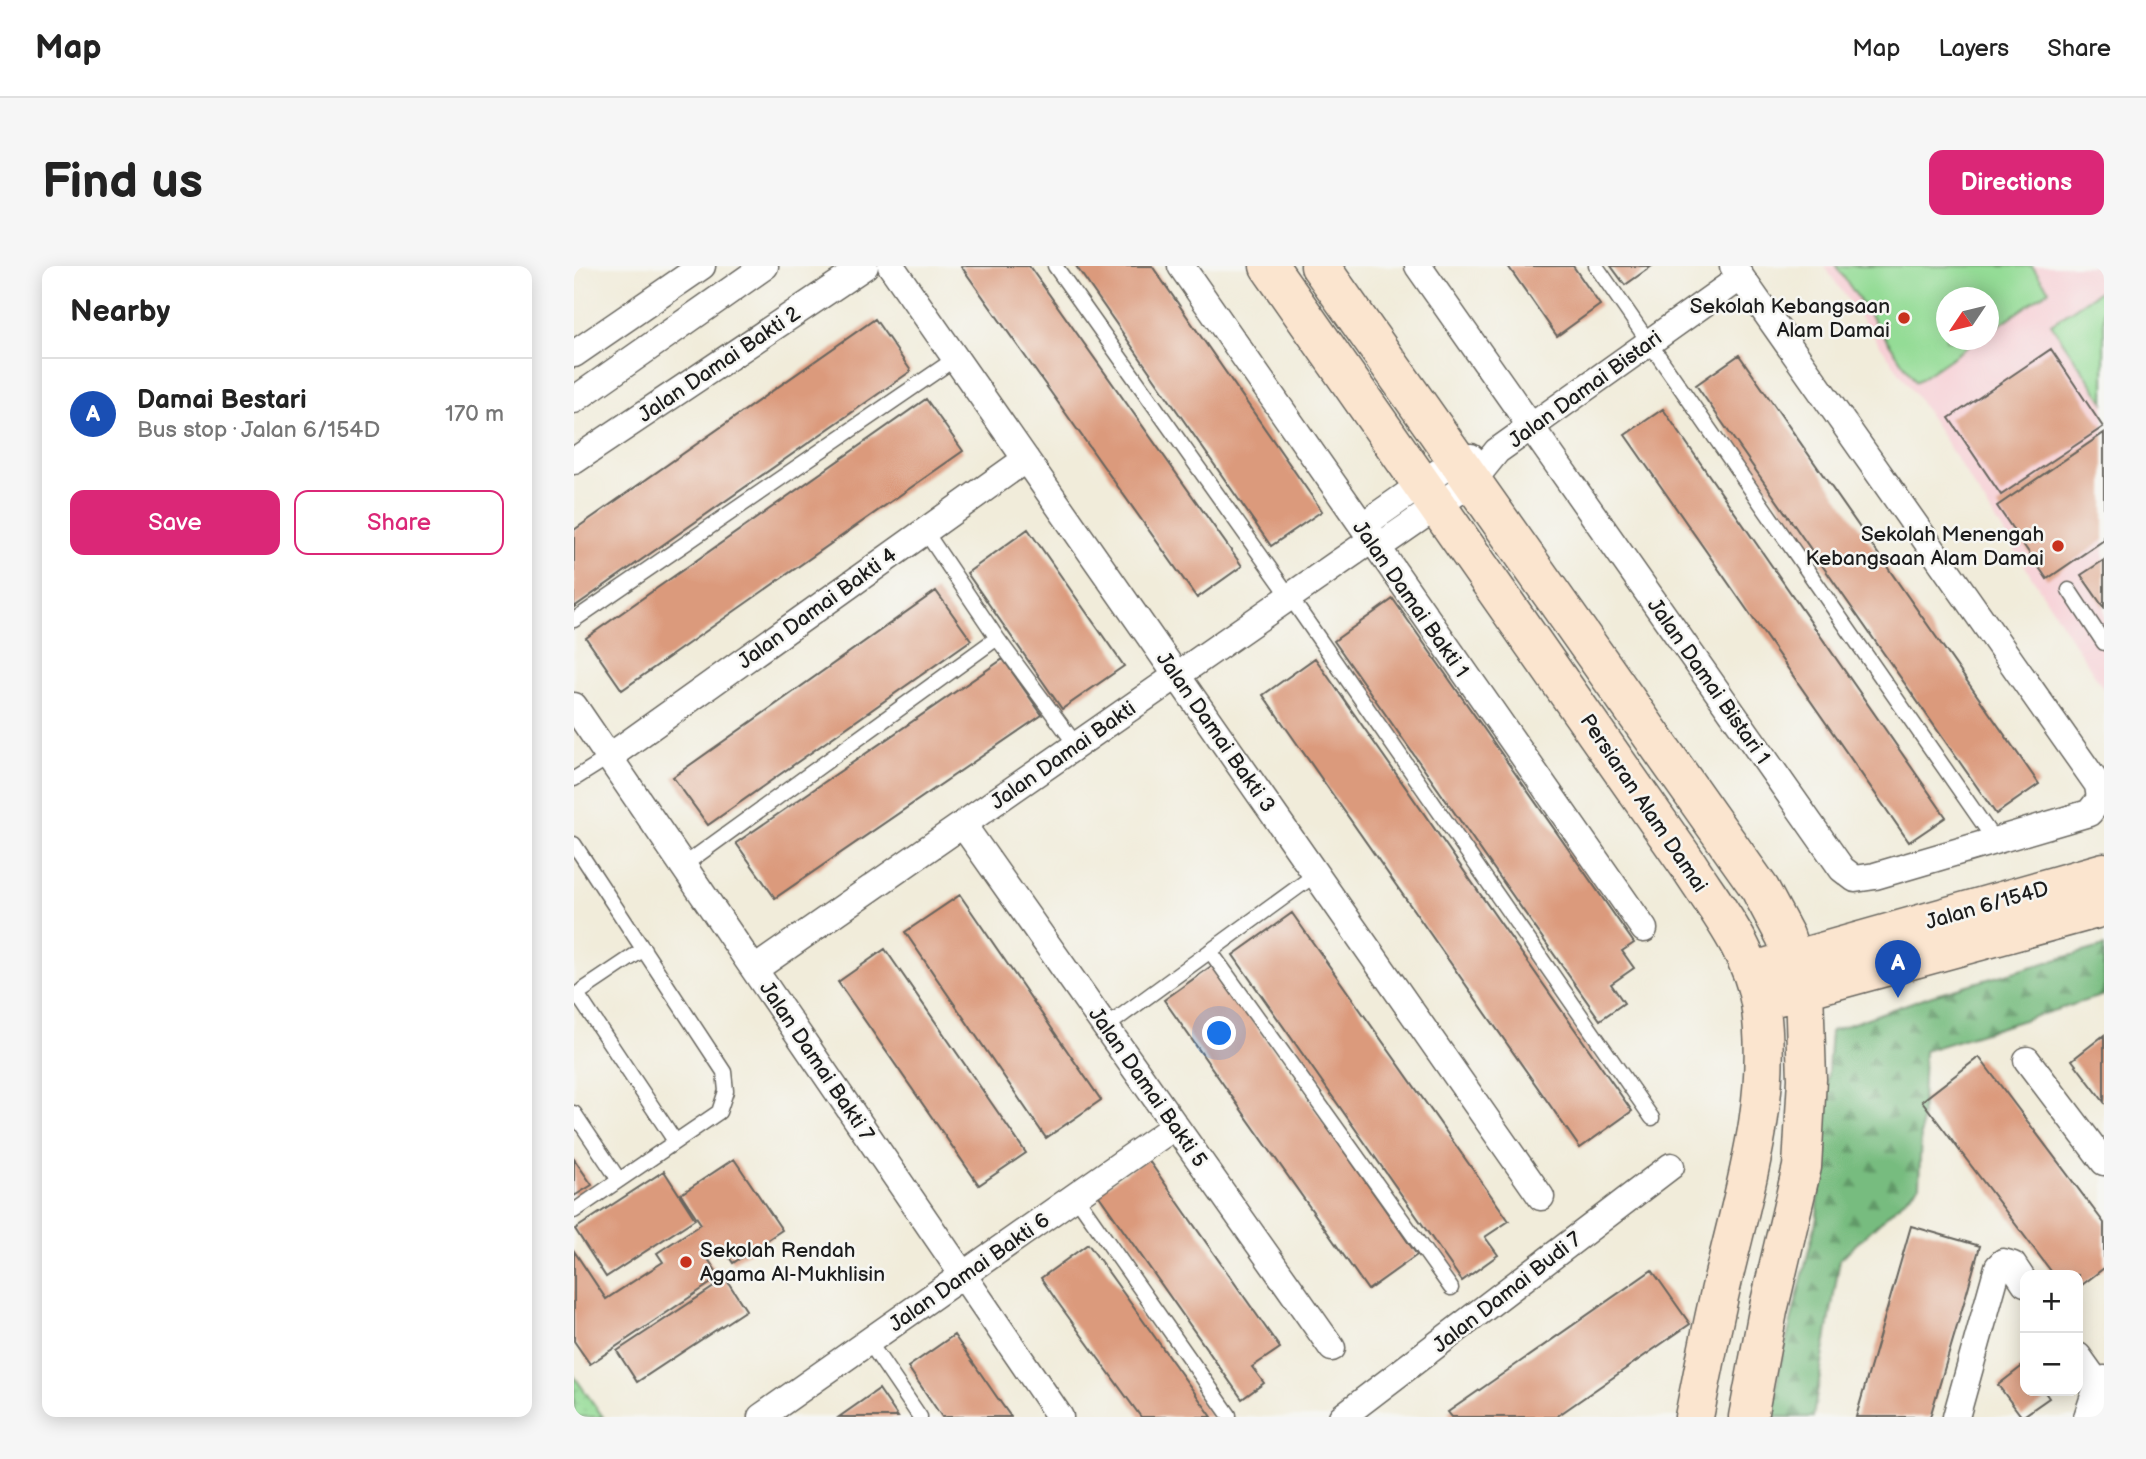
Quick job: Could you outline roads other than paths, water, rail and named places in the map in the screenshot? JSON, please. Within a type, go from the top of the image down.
[{"type":"street","points":[[574,354],[702,266]]},
{"type":"street","points":[[574,400],[765,266]]},
{"type":"street","name":"Jalan Damai Bakti 2","points":[[574,461],[865,266]]},
{"type":"street","name":"Jalan Damai Bakti 3","points":[[891,266],[1541,1197]]},
{"type":"street","name":"Jalan Damai Bakti 1","points":[[1181,266],[1370,541],[1644,929]]},
{"type":"street","name":"Persiaran Alam Damai","points":[[1269,266],[1689,866],[1737,941],[1755,987],[1762,1059],[1757,1139],[1694,1417]]},
{"type":"street","name":"Persiaran Alam Damai","points":[[1320,266],[1760,889],[1805,972],[1807,1079],[1802,1167],[1768,1311],[1748,1417]]},
{"type":"street","name":"Jalan Damai Bistari 1","points":[[1418,266],[1842,869],[1855,879],[1875,876],[2089,813],[2099,799],[2098,785],[1737,271]]},
{"type":"street","name":"Jalan Damai Bistari","points":[[1430,495],[1497,452],[1650,342],[1737,271]]},
{"type":"street","name":"Jalan Damai Bakti 4","points":[[609,757],[1026,459]]},
{"type":"street","points":[[1370,541],[1369,521],[1430,495]]},
{"type":"street","name":"Jalan Damai Bakti","points":[[755,969],[1370,541]]},
{"type":"street","name":"Jalan Damai Bakti 7","points":[[574,706],[1060,1417]]},
{"type":"street","name":"Jalan Damai Bakti 5","points":[[963,825],[1332,1348]]},
{"type":"street","name":"Jalan 6/154D","points":[[1755,987],[2104,872]]},
{"type":"street","name":"Jalan 6/154D","points":[[1805,972],[2104,907]]},
{"type":"street","points":[[2027,1060],[2104,1162]]},
{"type":"street","name":"Jalan Damai Bakti 6","points":[[761,1417],[1175,1126]]},
{"type":"street","name":"Jalan Damai Budi 7","points":[[1342,1417],[1377,1407],[1671,1166]]},
{"type":"street","points":[[1956,1417],[1998,1267],[2003,1262],[2013,1265],[2020,1276]]},
{"type":"street","points":[[2083,1362],[2101,1382],[2087,1417]]},
{"type":"lane","points":[[1055,266],[1290,597],[1652,1118]]},
{"type":"lane","points":[[1596,266],[1995,841]]},
{"type":"lane","points":[[574,620],[956,358]]},
{"type":"lane","points":[[925,531],[997,638],[1076,745]]},
{"type":"lane","points":[[2068,590],[2104,643]]},
{"type":"lane","points":[[684,865],[997,638]]},
{"type":"lane","points":[[574,779],[609,757]]},
{"type":"lane","points":[[574,844],[724,1072],[726,1091],[719,1112],[574,1211]]},
{"type":"lane","points":[[1106,1027],[1316,874]]},
{"type":"lane","points":[[643,949],[575,995],[675,1141]]},
{"type":"lane","points":[[1210,951],[1451,1288]]},
{"type":"lane","points":[[574,1113],[619,1180]]},
{"type":"lane","points":[[1076,1197],[1229,1415]]},
{"type":"lane","points":[[869,1342],[920,1417]]},
{"type":"place","name":"Sekolah Kebangsaan Alam Damai","points":[[1904,318]]},
{"type":"place","name":"Sekolah Menengah Kebangsaan Alam Damai","points":[[2058,546]]},
{"type":"place","name":"Damai Bestari","points":[[1898,998]]},
{"type":"place","name":"Sekolah Rendah Agama Al-Mukhlisin","points":[[686,1262]]}]
